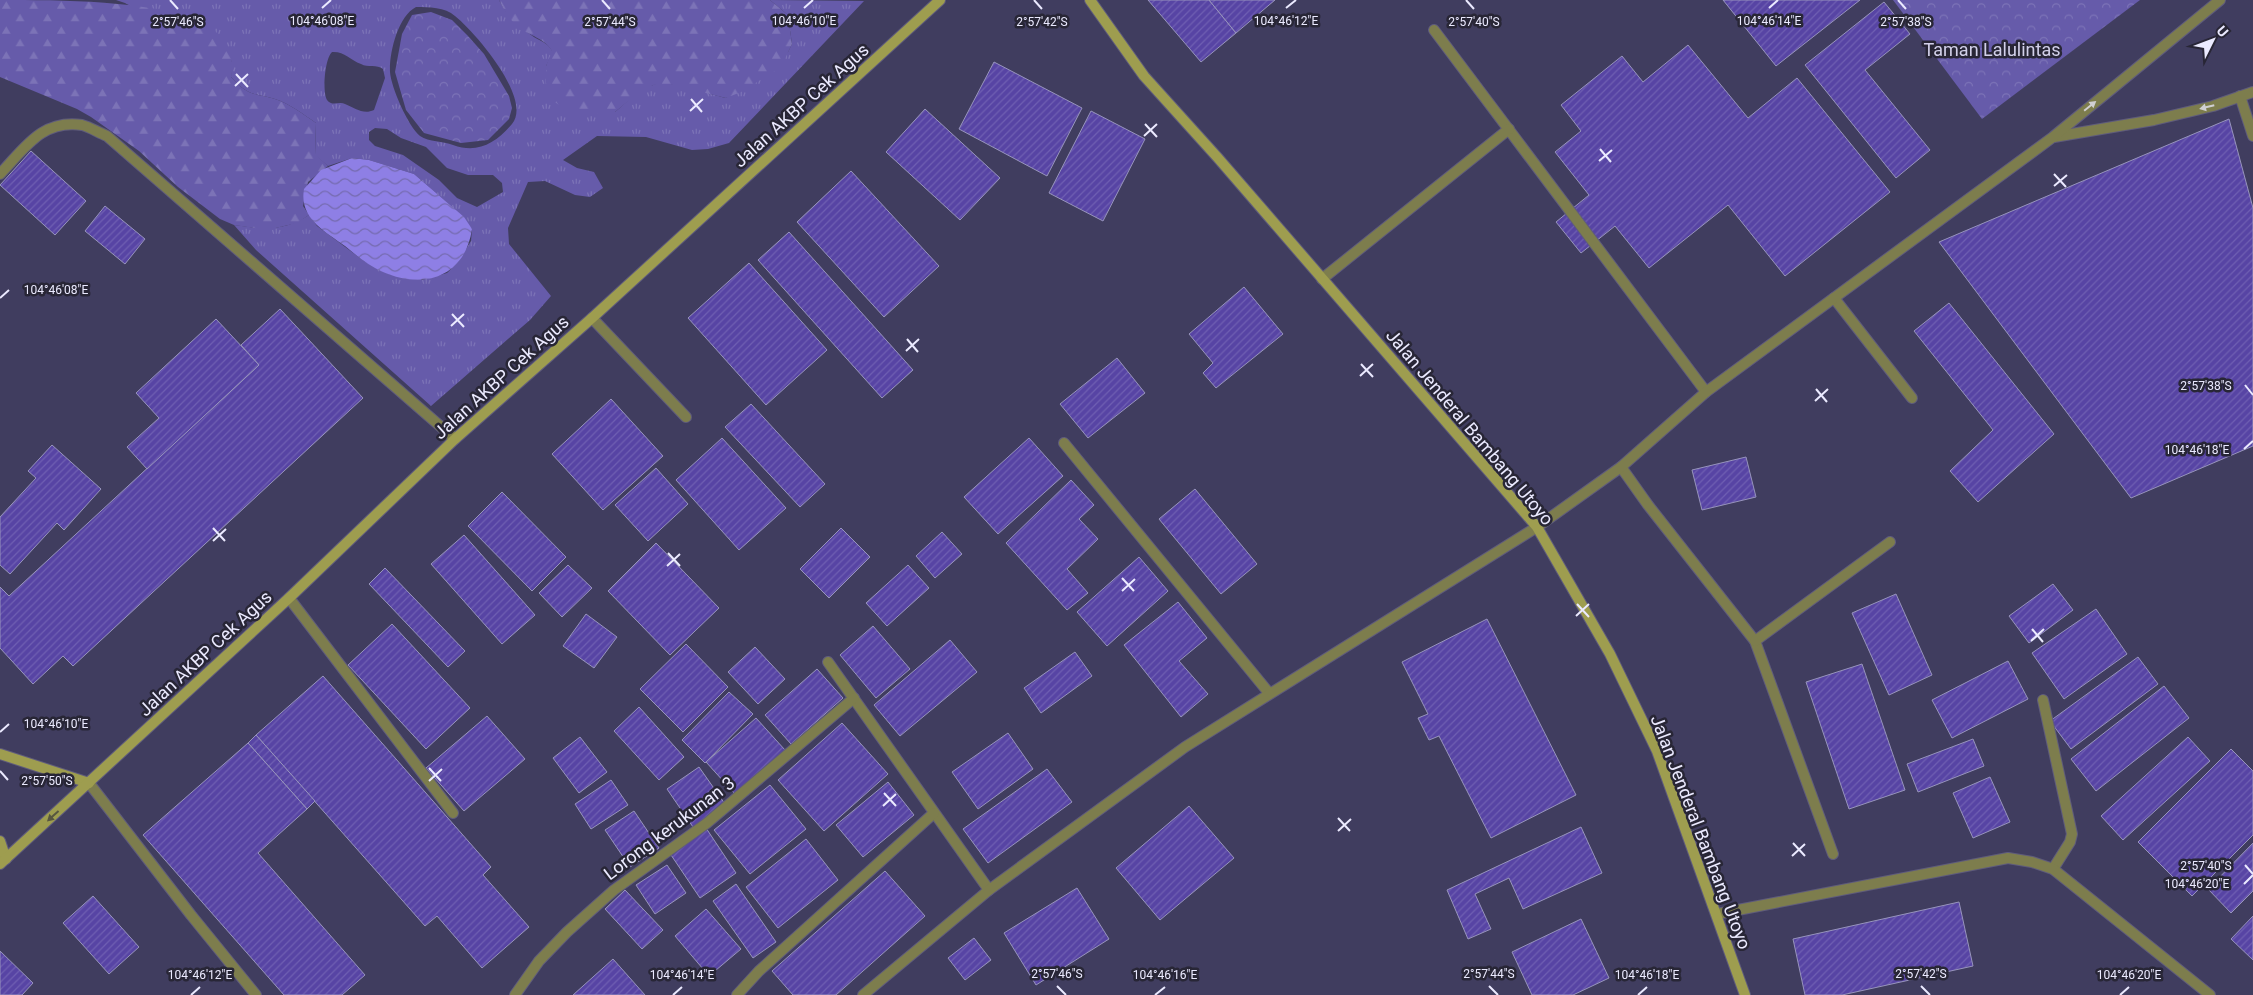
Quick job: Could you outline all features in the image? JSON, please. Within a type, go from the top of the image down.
[{"type":"street","name":"Jalan AKBP Cek Agus","points":[[3,861],[289,598],[455,439],[592,318],[940,0]]},
{"type":"street","name":"Jalan Jenderal Bambang Utoyo","points":[[1090,0],[1144,76],[1537,527],[1610,654],[1656,751],[1745,995]]},
{"type":"street","points":[[863,995],[989,890],[1185,747],[1537,527],[1621,467],[1706,392],[2052,137],[2220,0]]},
{"type":"street","points":[[1434,30],[1706,392]]},
{"type":"street","points":[[2052,137],[2154,120],[2213,106],[2253,92]]},
{"type":"street","points":[[2240,96],[2253,136]]},
{"type":"street","points":[[0,174],[37,135],[47,128],[57,125],[83,125],[107,136],[455,439]]},
{"type":"street","points":[[1322,279],[1509,129]]},
{"type":"street","points":[[1834,298],[1912,398]]},
{"type":"street","points":[[592,318],[686,417]]},
{"type":"street","points":[[1064,443],[1269,693]]},
{"type":"street","points":[[1621,467],[1755,641],[1833,854]]},
{"type":"street","points":[[1755,641],[1890,542]]},
{"type":"street","points":[[289,598],[453,812]]},
{"type":"street","points":[[828,662],[989,890]]},
{"type":"street","name":"Lorong kerukunan 3","points":[[515,995],[539,961],[567,932],[614,890],[707,823],[854,698]]},
{"type":"street","points":[[2043,700],[2072,834],[2070,842],[2053,869]]},
{"type":"street","points":[[0,754],[89,783],[191,915],[256,995]]},
{"type":"street","points":[[737,995],[760,971],[934,813]]},
{"type":"street","points":[[0,841],[3,861]]},
{"type":"street","points":[[1717,914],[2008,858],[2032,862],[2053,869],[2210,995]]},
{"type":"green space","points":[[0,0],[77,1],[131,5],[182,15],[209,25],[222,39],[229,51],[232,64],[231,77],[242,88],[251,93],[286,104],[316,123],[315,154],[328,166],[308,182],[303,206],[309,215],[297,223],[267,230],[234,225],[220,219],[178,187],[139,151],[91,117],[77,109],[0,77]]},
{"type":"green space","points":[[116,0],[499,0],[505,11],[517,24],[551,48],[553,52],[546,66],[615,112],[643,90],[660,84],[679,85],[726,98],[788,52],[792,44],[788,15],[770,0],[864,1],[729,143],[708,149],[692,150],[646,137],[597,136],[563,160],[577,168],[594,172],[603,188],[590,197],[575,195],[545,181],[528,182],[508,228],[509,244],[551,296],[530,320],[431,406],[256,250],[234,225],[255,228],[282,227],[309,215],[317,226],[364,261],[389,274],[422,280],[447,273],[458,262],[471,241],[472,229],[451,206],[414,174],[369,160],[352,158],[328,166],[315,155],[316,123],[286,104],[242,88],[231,77],[232,61],[125,3]],"holes":[[[416,7],[431,7],[451,13],[475,36],[499,67],[515,99],[516,113],[512,124],[500,137],[486,145],[471,148],[462,147],[424,138],[410,124],[393,87],[390,64],[393,45],[404,18]],[[332,52],[340,53],[364,65],[383,69],[385,78],[374,110],[366,112],[343,103],[333,104],[327,100],[325,96],[325,83],[326,68]],[[375,128],[387,129],[401,138],[426,147],[447,168],[468,175],[493,175],[502,183],[503,192],[477,207],[457,198],[439,180],[403,155],[375,146],[369,140],[369,132]]]},
{"type":"green space","points":[[499,0],[770,0],[788,15],[792,44],[781,67],[741,92],[726,98],[669,84],[653,85],[615,112],[599,114],[566,110],[552,100],[546,83],[546,66],[552,51],[541,40],[514,23]]},
{"type":"green space","name":"Taman Lalulintas","points":[[1893,0],[2140,0],[1982,119]]},
{"type":"green space","points":[[431,12],[452,20],[468,36],[484,54],[509,96],[512,108],[509,119],[488,140],[461,143],[424,133],[406,110],[395,72],[402,34],[412,15]]},
{"type":"water","points":[[352,158],[369,160],[414,174],[464,217],[472,229],[468,245],[461,258],[452,268],[440,275],[427,279],[413,280],[398,277],[368,264],[315,223],[305,208],[303,199],[304,189],[321,170]]},
{"type":"building","points":[[1148,0],[1209,0],[1236,33],[1201,62]]},
{"type":"building","points":[[1209,0],[1275,0],[1236,33]]},
{"type":"building","points":[[1723,0],[1860,0],[1776,66]]},
{"type":"building","points":[[1884,2],[1910,34],[1865,70],[1930,150],[1896,178],[1805,65]]},
{"type":"building","points":[[1688,45],[1748,118],[1797,78],[1890,192],[1785,276],[1728,205],[1649,268],[1615,226],[1581,253],[1556,222],[1589,195],[1555,152],[1581,131],[1561,105],[1622,56],[1643,82]]},
{"type":"building","points":[[994,62],[1082,108],[1047,176],[959,129]]},
{"type":"building","points":[[925,109],[1000,178],[960,220],[886,152]]},
{"type":"building","points":[[1091,111],[1145,139],[1103,221],[1049,193]]},
{"type":"building","points":[[2229,119],[2253,208],[2253,446],[2131,498],[1939,242]]},
{"type":"building","points":[[31,151],[86,201],[55,235],[0,185]]},
{"type":"building","points":[[851,171],[939,266],[884,317],[797,222]]},
{"type":"building","points":[[105,206],[145,239],[125,264],[85,231]]},
{"type":"building","points":[[789,232],[913,370],[882,398],[758,260]]},
{"type":"building","points":[[749,263],[827,350],[766,405],[688,318]]},
{"type":"building","points":[[1244,287],[1283,334],[1216,388],[1203,373],[1213,363],[1189,334]]},
{"type":"building","points":[[1949,303],[2054,434],[1978,502],[1950,471],[1993,430],[1914,331]]},
{"type":"building","points":[[280,309],[363,398],[73,666],[63,656],[33,684],[0,648],[0,587],[9,596],[259,365],[241,345]]},
{"type":"building","points":[[216,319],[259,365],[147,469],[127,447],[159,418],[136,393]]},
{"type":"building","points":[[1117,358],[1145,393],[1088,438],[1060,404]]},
{"type":"building","points":[[611,399],[663,456],[603,510],[552,454]]},
{"type":"building","points":[[751,404],[825,484],[800,507],[725,427]]},
{"type":"building","points":[[722,438],[786,508],[739,550],[676,480]]},
{"type":"building","points":[[1029,438],[1063,476],[998,534],[964,497]]},
{"type":"building","points":[[52,445],[101,489],[64,530],[57,523],[10,574],[0,565],[0,517],[36,478],[28,471]]},
{"type":"building","points":[[1746,457],[1756,497],[1702,510],[1692,470]]},
{"type":"building","points":[[656,468],[688,504],[648,541],[615,505]]},
{"type":"building","points":[[1071,480],[1094,505],[1079,519],[1098,539],[1067,569],[1088,593],[1067,610],[1006,543]]},
{"type":"building","points":[[1195,489],[1257,564],[1221,594],[1159,519]]},
{"type":"building","points":[[502,492],[566,557],[532,591],[468,526]]},
{"type":"building","points":[[841,528],[870,557],[829,598],[800,569]]},
{"type":"building","points":[[942,532],[962,554],[935,578],[916,556]]},
{"type":"building","points":[[464,535],[535,615],[502,644],[431,564]]},
{"type":"building","points":[[656,543],[719,608],[670,655],[608,591]]},
{"type":"building","points":[[1139,557],[1168,591],[1107,646],[1077,612]]},
{"type":"building","points":[[568,565],[592,588],[562,617],[539,593]]},
{"type":"building","points":[[908,565],[929,588],[887,626],[866,603]]},
{"type":"building","points":[[385,568],[465,651],[448,667],[369,584]]},
{"type":"building","points":[[2053,584],[2073,610],[2029,643],[2009,616]]},
{"type":"building","points":[[1896,594],[1932,675],[1889,695],[1852,613]]},
{"type":"building","points":[[1178,602],[1207,638],[1179,661],[1208,694],[1181,717],[1124,645]]},
{"type":"building","points":[[2096,609],[2127,654],[2064,699],[2032,653]]},
{"type":"building","points":[[586,614],[617,637],[594,668],[563,646]]},
{"type":"building","points":[[1487,619],[1576,795],[1491,838],[1439,736],[1429,740],[1418,718],[1428,714],[1402,662]]},
{"type":"building","points":[[392,624],[470,708],[426,749],[348,665]]},
{"type":"building","points":[[873,626],[910,669],[876,698],[840,655]]},
{"type":"building","points":[[950,640],[977,672],[900,736],[874,705]]},
{"type":"building","points":[[686,644],[728,687],[683,732],[640,689]]},
{"type":"building","points":[[755,647],[785,679],[758,704],[728,672]]},
{"type":"building","points":[[1075,652],[1092,676],[1041,713],[1024,688]]},
{"type":"building","points":[[2138,657],[2158,684],[2071,749],[2050,721]]},
{"type":"building","points":[[2008,661],[2028,699],[1952,738],[1932,700]]},
{"type":"building","points":[[1862,664],[1905,790],[1849,809],[1806,682]]},
{"type":"building","points":[[817,669],[843,698],[791,744],[765,715]]},
{"type":"building","points":[[323,676],[491,867],[483,875],[529,927],[482,968],[437,916],[425,926],[256,735]]},
{"type":"building","points":[[2164,686],[2189,718],[2096,791],[2071,759]]},
{"type":"building","points":[[729,692],[753,714],[705,763],[682,740]]},
{"type":"building","points":[[639,707],[684,757],[659,780],[614,731]]},
{"type":"building","points":[[487,716],[525,759],[464,811],[426,768]]},
{"type":"building","points":[[756,718],[785,750],[735,794],[706,762]]},
{"type":"building","points":[[842,723],[888,774],[824,831],[778,780]]},
{"type":"building","points":[[1008,733],[1033,769],[978,809],[952,772]]},
{"type":"building","points":[[256,735],[315,801],[307,809],[248,743]]},
{"type":"building","points":[[580,737],[607,772],[579,793],[553,758]]},
{"type":"building","points":[[2188,737],[2210,761],[2123,840],[2101,816]]},
{"type":"building","points":[[1973,739],[1984,766],[1918,792],[1907,764]]},
{"type":"building","points":[[248,743],[307,809],[258,853],[365,975],[342,995],[284,995],[143,835]]},
{"type":"building","points":[[2231,749],[2253,771],[2253,835],[2192,896],[2138,842]]},
{"type":"building","points":[[699,767],[725,804],[693,827],[667,789]]},
{"type":"building","points":[[1047,769],[1072,802],[988,863],[963,829]]},
{"type":"building","points":[[1990,777],[2010,822],[1973,838],[1953,793]]},
{"type":"building","points":[[611,780],[628,805],[591,829],[575,804]]},
{"type":"building","points":[[888,782],[914,815],[863,857],[836,825]]},
{"type":"building","points":[[770,785],[806,829],[750,874],[714,830]]},
{"type":"building","points":[[1189,806],[1234,858],[1160,920],[1116,868]]},
{"type":"building","points":[[634,811],[659,848],[630,867],[605,830]]},
{"type":"building","points":[[1581,827],[1602,873],[1523,909],[1509,878],[1475,894],[1491,929],[1468,939],[1447,890]]},
{"type":"building","points":[[706,828],[736,873],[700,898],[669,852]]},
{"type":"building","points":[[806,839],[838,880],[778,928],[746,887]]},
{"type":"building","points":[[2253,843],[2253,891],[2231,913],[2208,889]]},
{"type":"building","points":[[667,865],[686,893],[655,914],[636,885]]},
{"type":"building","points":[[885,871],[925,916],[836,995],[793,995],[772,971]]},
{"type":"building","points":[[736,884],[776,942],[753,958],[713,901]]},
{"type":"building","points":[[1077,888],[1109,939],[1036,985],[1004,933]]},
{"type":"building","points":[[625,890],[663,930],[642,949],[605,909]]},
{"type":"building","points":[[93,896],[139,947],[109,974],[63,923]]},
{"type":"building","points":[[1959,902],[1973,966],[1842,995],[1805,995],[1793,939]]},
{"type":"building","points":[[706,909],[741,949],[709,976],[675,936]]},
{"type":"building","points":[[2253,916],[2253,960],[2231,939]]},
{"type":"building","points":[[1581,919],[1609,978],[1573,995],[1532,995],[1512,952]]},
{"type":"building","points":[[974,938],[991,960],[965,980],[948,958]]},
{"type":"building","points":[[0,951],[33,983],[22,995],[0,995]]},
{"type":"building","points":[[613,959],[645,995],[573,995]]}]
